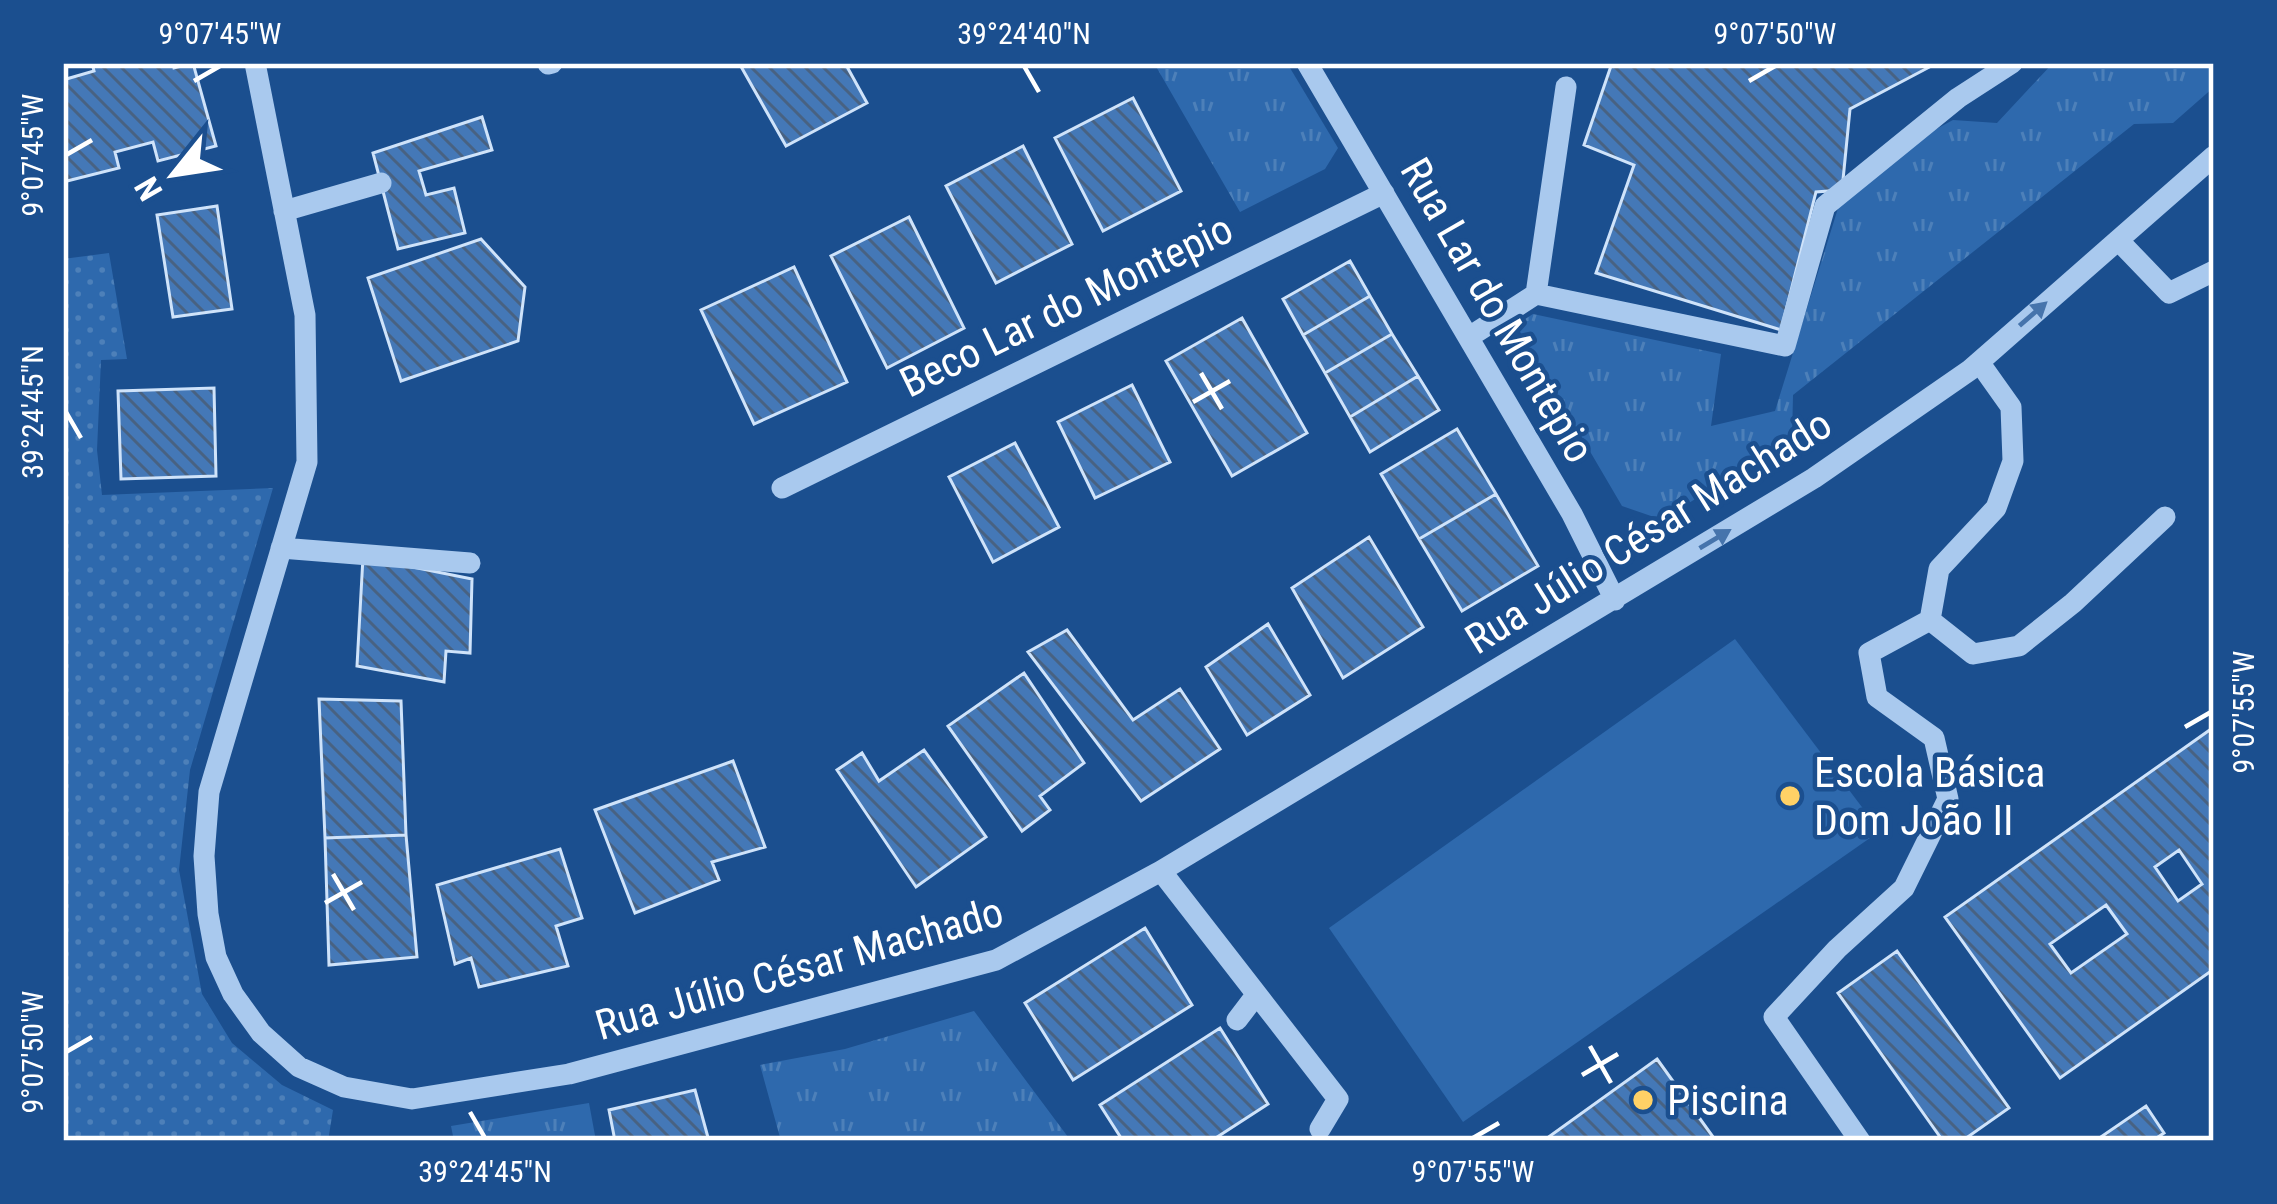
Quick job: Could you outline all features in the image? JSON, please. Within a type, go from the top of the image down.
[{"type":"street","name":"Rua Júlio César Machado","points":[[255,63],[305,315],[307,462],[209,792],[204,856],[208,914],[216,957],[233,994],[261,1033],[299,1067],[344,1087],[412,1099],[569,1074],[996,961],[1161,871],[1814,478],[1979,362],[2214,157]]},
{"type":"street","name":"Rua Lar do Montepio","points":[[1307,63],[1572,514],[1615,600]]},
{"type":"street","points":[[1468,337],[1536,294],[1786,346],[1825,206],[1958,98],[2012,63]]},
{"type":"street","points":[[1536,294],[1566,87]]},
{"type":"street","points":[[284,211],[381,183]]},
{"type":"street","name":"Beco Lar do Montepio","points":[[782,488],[1384,193]]},
{"type":"street","points":[[2118,240],[2169,293],[2214,271]]},
{"type":"street","points":[[1930,620],[1939,569],[1996,508],[2013,460],[2011,407],[1979,362]]},
{"type":"street","points":[[1930,620],[1973,654],[2019,646],[2165,517]]},
{"type":"street","points":[[281,548],[470,563]]},
{"type":"street","points":[[1860,1141],[1774,1017],[1904,888],[1948,799],[1934,738],[1877,697],[1869,653],[1930,620]]},
{"type":"street","points":[[1161,871],[1337,1099],[1320,1130]]},
{"type":"street","points":[[1237,1020],[1256,995]]},
{"type":"green space","points":[[1154,63],[1287,63],[1338,148],[1325,169],[1240,212]]},
{"type":"green space","points":[[2053,63],[2214,63],[2214,87],[2173,123],[2134,124],[1793,395],[1792,438],[1673,513],[1654,517],[1622,506],[1516,325],[1533,314],[1721,354],[1711,426],[1775,411],[1839,205],[1927,134],[1953,120],[1997,123]]},
{"type":"green space","points":[[109,253],[127,359],[101,360],[97,450],[102,495],[273,488],[190,770],[179,870],[202,994],[232,1043],[282,1085],[333,1110],[328,1141],[63,1141],[63,259]]},
{"type":"green space","points":[[1735,639],[1880,831],[1463,1122],[1329,928]]},
{"type":"green space","points":[[974,1011],[1071,1141],[781,1141],[760,1065],[845,1049]]},
{"type":"green space","points":[[589,1103],[596,1141],[454,1141],[451,1126]]},
{"type":"building","points":[[92,63],[173,63],[174,68],[193,63],[216,146],[158,161],[153,142],[115,152],[119,168],[63,182],[63,80],[94,71]]},
{"type":"building","points":[[739,63],[845,63],[867,103],[786,146]]},
{"type":"building","points":[[1612,63],[1937,63],[1850,109],[1842,190],[1816,192],[1781,330],[1596,273],[1634,165],[1584,145]]},
{"type":"building","points":[[1133,98],[1181,191],[1103,231],[1055,138]]},
{"type":"building","points":[[482,117],[492,150],[419,171],[426,195],[454,188],[465,233],[398,249],[373,153]]},
{"type":"building","points":[[1023,146],[1072,244],[996,283],[946,186]]},
{"type":"building","points":[[217,206],[232,309],[173,317],[157,215]]},
{"type":"building","points":[[909,217],[964,328],[887,368],[831,256]]},
{"type":"building","points":[[481,239],[525,287],[518,341],[401,381],[368,278]]},
{"type":"building","points":[[1350,261],[1370,296],[1303,335],[1283,299]]},
{"type":"building","points":[[794,267],[847,382],[754,424],[701,310]]},
{"type":"building","points":[[1370,296],[1392,334],[1325,373],[1303,335]]},
{"type":"building","points":[[1242,318],[1307,433],[1232,476],[1166,361]]},
{"type":"building","points":[[1392,334],[1418,376],[1350,417],[1325,373]]},
{"type":"building","points":[[1418,376],[1439,410],[1370,452],[1350,417]]},
{"type":"building","points":[[1132,385],[1170,462],[1095,498],[1058,422]]},
{"type":"building","points":[[214,388],[216,476],[121,479],[118,391]]},
{"type":"building","points":[[1457,429],[1496,494],[1419,539],[1381,474]]},
{"type":"building","points":[[1015,443],[1059,527],[993,562],[949,477]]},
{"type":"building","points":[[1496,494],[1538,566],[1462,611],[1419,539]]},
{"type":"building","points":[[1369,537],[1423,627],[1343,678],[1292,588]]},
{"type":"building","points":[[363,557],[472,579],[470,653],[446,651],[444,682],[357,666]]},
{"type":"building","points":[[1268,624],[1310,695],[1247,735],[1206,667]]},
{"type":"building","points":[[1067,630],[1133,720],[1180,689],[1220,749],[1141,801],[1028,652]]},
{"type":"building","points":[[1024,673],[1084,763],[1040,796],[1050,810],[1022,831],[948,726]]},
{"type":"building","points":[[319,699],[401,701],[406,835],[325,838]]},
{"type":"building","points":[[2214,727],[2214,969],[2060,1078],[1945,917]],"holes":[[[2179,850],[2202,884],[2178,901],[2155,867]],[[2106,905],[2127,934],[2071,973],[2050,944]]]},
{"type":"building","points":[[924,750],[986,837],[916,887],[837,770],[862,753],[879,781]]},
{"type":"building","points":[[733,761],[765,847],[712,862],[719,880],[635,913],[595,810]]},
{"type":"building","points":[[406,835],[417,957],[329,965],[325,838]]},
{"type":"building","points":[[560,849],[582,918],[556,926],[568,966],[479,987],[471,958],[455,964],[437,885]]},
{"type":"building","points":[[1145,928],[1192,1005],[1073,1080],[1025,1003]]},
{"type":"building","points":[[1897,951],[2009,1108],[1962,1141],[1943,1141],[1838,993]]},
{"type":"building","points":[[1220,1028],[1268,1104],[1211,1141],[1123,1141],[1100,1105]]},
{"type":"building","name":"Piscina","points":[[1657,1059],[1716,1141],[1543,1141]]},
{"type":"building","points":[[695,1090],[709,1141],[615,1141],[609,1110]]},
{"type":"building","points":[[2146,1106],[2164,1133],[2152,1141],[2095,1141]]},
{"type":"place","name":"Escola Básica Dom João II","points":[[1790,796]]},
{"type":"place","name":"Piscina","points":[[1643,1100]]}]
